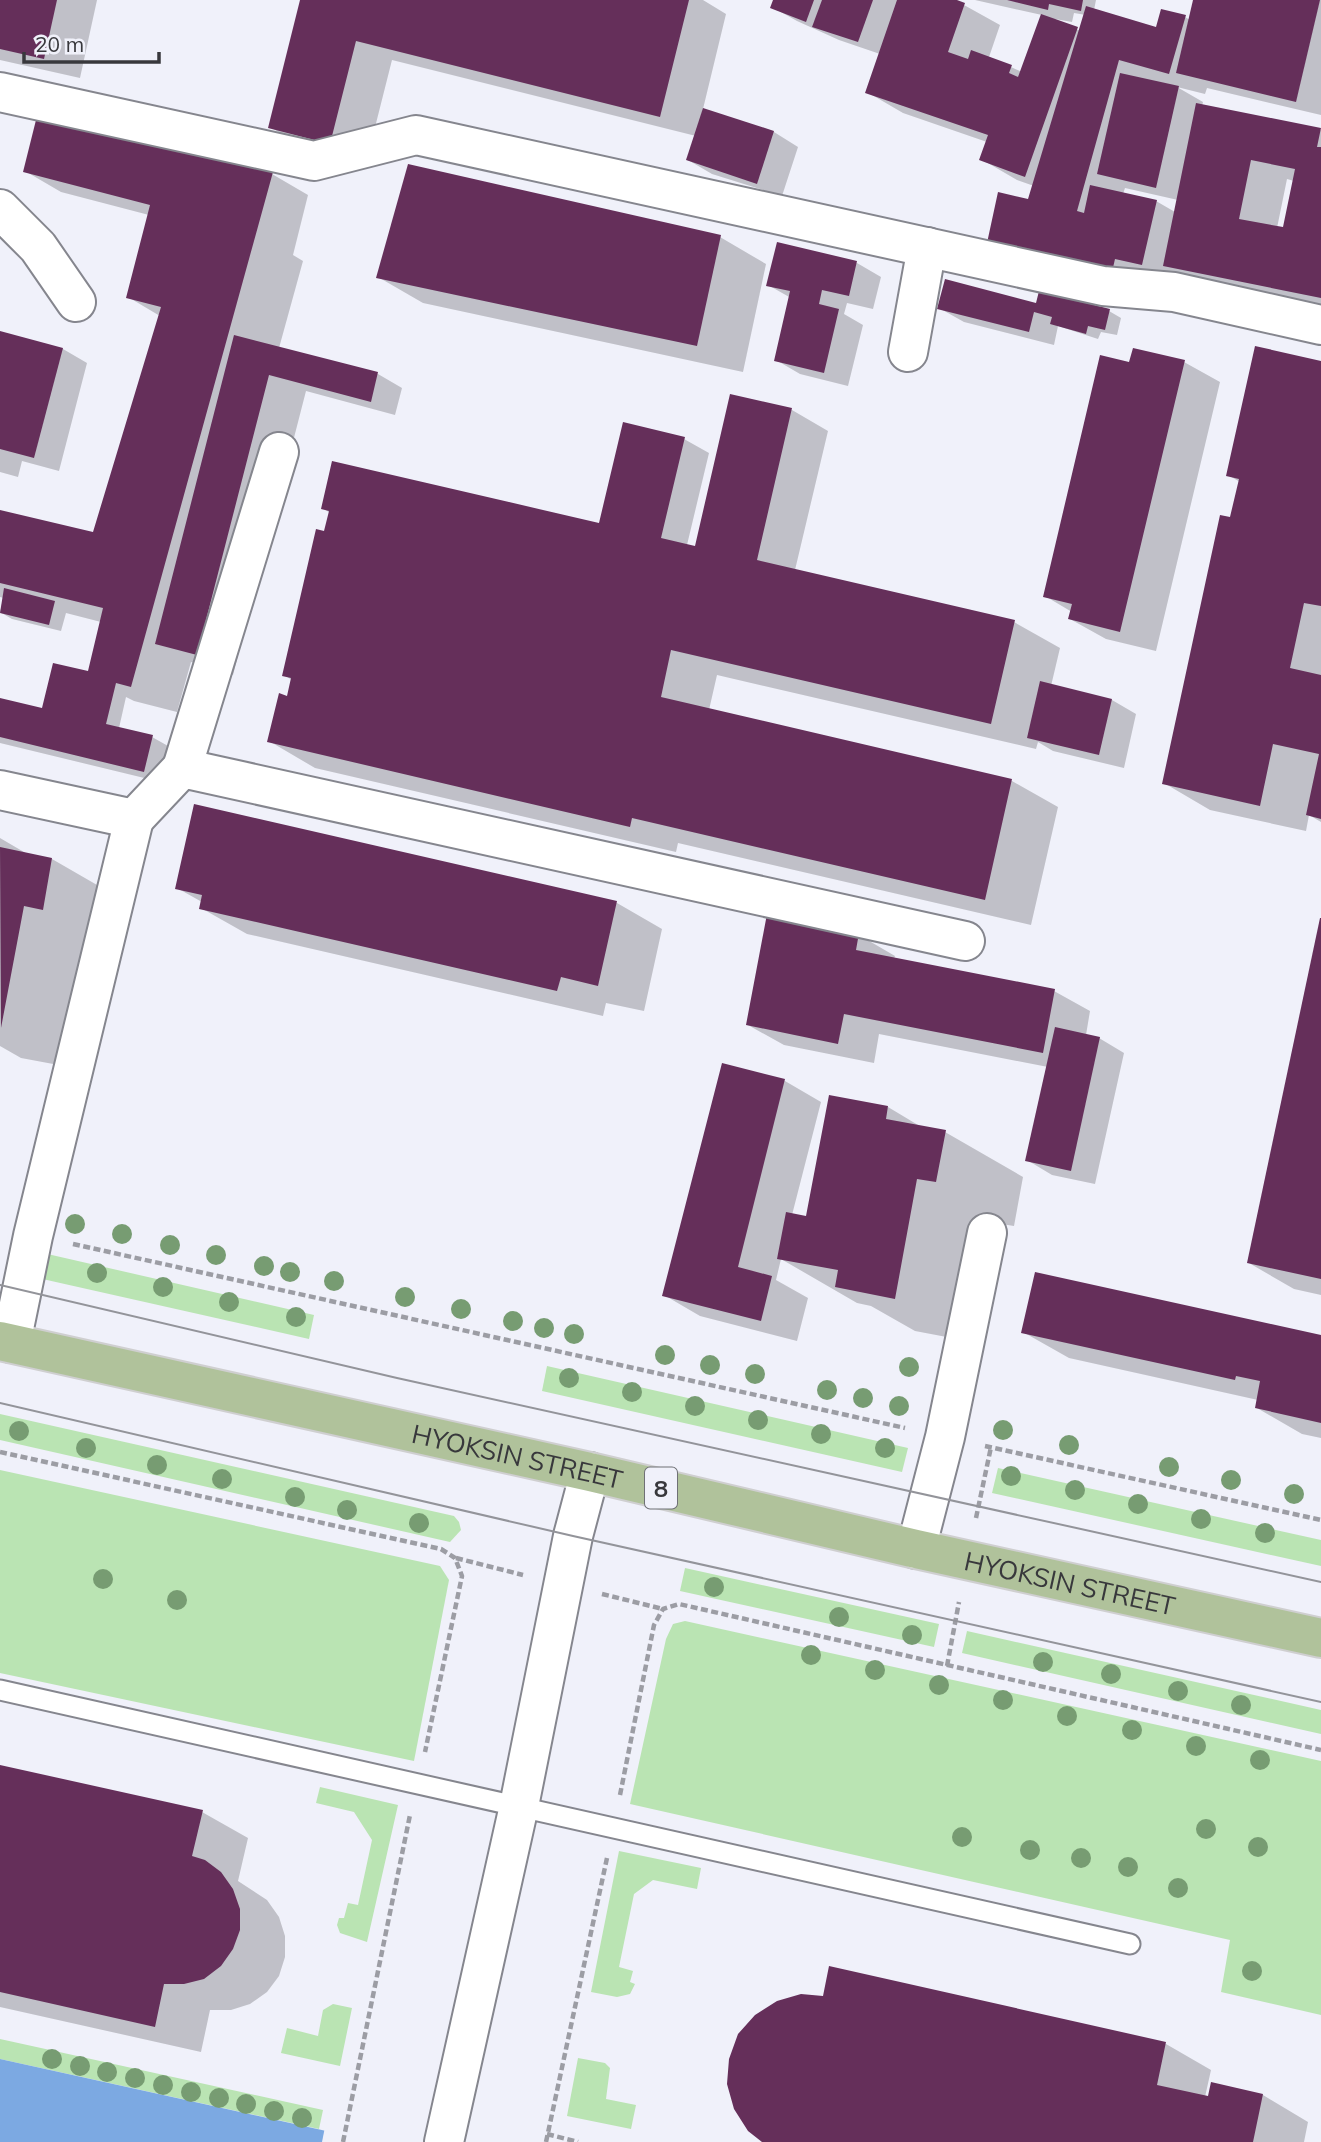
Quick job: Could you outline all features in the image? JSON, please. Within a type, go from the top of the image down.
[{"type":"main road","name":"HYOKSIN STREET","points":[[5,1342],[1321,1638]]},
{"type":"street","points":[[0,93],[314,161],[416,135],[1103,286],[1174,292],[1321,325]]},
{"type":"street","points":[[0,209],[38,247],[76,302]]},
{"type":"street","points":[[908,352],[927,247]]},
{"type":"street","points":[[5,1342],[134,819],[182,768],[279,452]]},
{"type":"street","points":[[182,768],[965,941]]},
{"type":"street","points":[[0,790],[134,819]]},
{"type":"street","points":[[916,1549],[945,1437],[986,1233]]},
{"type":"street","points":[[444,2142],[519,1806],[573,1536],[590,1472]]},
{"type":"lane","points":[[0,1689],[519,1806],[613,1830],[1130,1944]]},
{"type":"path","points":[[33,1236],[1321,1520]]},
{"type":"path","points":[[0,1452],[442,1549],[456,1558],[462,1576],[343,2142]]},
{"type":"path","points":[[546,2142],[654,1625],[663,1609],[679,1604],[1321,1750]]},
{"type":"path","points":[[547,2134],[578,2142]]},
{"type":"green space","points":[[43,1253],[314,1315],[309,1339],[38,1278]]},
{"type":"green space","points":[[547,1366],[908,1448],[902,1472],[542,1391]]},
{"type":"green space","points":[[0,1414],[454,1516],[461,1530],[450,1542],[0,1440]]},
{"type":"green space","points":[[998,1468],[1321,1540],[1321,1566],[992,1493]]},
{"type":"green space","points":[[0,1470],[440,1566],[449,1580],[414,1761],[0,1673]]},
{"type":"green space","points":[[685,1568],[939,1624],[934,1647],[680,1591]]},
{"type":"green space","points":[[685,1621],[1321,1761],[1321,2015],[1221,1992],[1230,1940],[630,1804],[666,1639],[673,1624]]},
{"type":"green space","points":[[967,1631],[1321,1710],[1321,1734],[962,1653]]},
{"type":"green space","points":[[320,1787],[398,1805],[367,1942],[340,1933],[337,1925],[339,1918],[344,1918],[348,1903],[358,1905],[372,1840],[354,1812],[316,1803]]},
{"type":"green space","points":[[619,1851],[701,1868],[697,1889],[653,1880],[634,1894],[619,1967],[633,1971],[630,1982],[635,1984],[630,1994],[617,1997],[591,1992]]},
{"type":"green space","points":[[333,2004],[352,2008],[340,2066],[281,2053],[287,2028],[318,2036],[323,2010]]},
{"type":"green space","points":[[0,2039],[323,2110],[319,2129],[0,2059]]},
{"type":"green space","points":[[578,2058],[605,2063],[610,2068],[606,2099],[636,2105],[631,2129],[567,2116]]},
{"type":"water","points":[[0,2059],[376,2142],[0,2142]]},
{"type":"pier","points":[[325,2127],[377,2139],[380,2142],[322,2142]]},
{"type":"building","points":[[0,0],[57,0],[44,59],[0,49]]},
{"type":"building","points":[[300,0],[689,0],[660,117],[356,41],[330,144],[268,128]]},
{"type":"building","points":[[773,0],[814,0],[806,22],[770,8]]},
{"type":"building","points":[[822,0],[873,0],[858,42],[812,27]]},
{"type":"building","points":[[897,0],[957,0],[965,3],[948,52],[968,59],[971,50],[1012,65],[1009,73],[1018,77],[1041,14],[1078,27],[1025,177],[979,160],[988,135],[865,93]]},
{"type":"building","points":[[1007,0],[1083,0],[1081,11],[1049,4],[1048,10]]},
{"type":"building","points":[[1193,0],[1320,0],[1296,102],[1176,73]]},
{"type":"building","points":[[1086,6],[1156,27],[1161,9],[1186,15],[1169,74],[1119,60],[1077,211],[1084,213],[1090,185],[1157,200],[1142,265],[1115,259],[1112,272],[987,243],[998,192],[1028,199]]},
{"type":"building","points":[[1120,73],[1179,86],[1156,188],[1097,174]]},
{"type":"building","points":[[1196,103],[1321,128],[1317,147],[1321,147],[1321,298],[1163,266]],"holes":[[[1251,160],[1295,169],[1283,227],[1239,219]]]},
{"type":"building","points":[[703,108],[774,131],[757,184],[686,160]]},
{"type":"building","points":[[38,112],[273,172],[131,687],[116,683],[106,724],[153,735],[144,772],[0,737],[0,698],[42,708],[53,663],[88,671],[103,608],[0,583],[0,510],[93,532],[161,307],[126,298],[150,205],[23,172]]},
{"type":"building","points":[[408,164],[721,235],[697,346],[376,278]]},
{"type":"building","points":[[777,242],[857,261],[849,296],[822,290],[819,304],[839,309],[824,373],[774,361],[790,291],[766,286]]},
{"type":"building","points":[[945,279],[1036,303],[1039,291],[1110,309],[1105,330],[1088,326],[1086,334],[1050,324],[1052,317],[1034,312],[1029,332],[937,309]]},
{"type":"building","points":[[0,331],[63,348],[34,458],[0,449]]},
{"type":"building","points":[[234,335],[378,372],[371,402],[269,375],[197,655],[155,644]]},
{"type":"building","points":[[1255,346],[1321,361],[1321,606],[1304,603],[1290,668],[1321,675],[1321,819],[1306,815],[1319,754],[1273,744],[1260,806],[1162,784],[1220,515],[1230,517],[1239,479],[1226,476]]},
{"type":"building","points":[[1133,348],[1185,360],[1120,632],[1068,619],[1072,604],[1043,597],[1100,355],[1129,362]]},
{"type":"building","points":[[730,394],[792,408],[757,560],[1015,620],[991,724],[671,650],[661,697],[1012,779],[985,900],[632,818],[630,827],[267,742],[279,693],[287,696],[291,678],[282,676],[316,529],[324,531],[329,511],[321,509],[332,461],[599,523],[623,422],[685,437],[661,538],[695,546]]},
{"type":"building","points":[[4,588],[55,601],[49,625],[0,613]]},
{"type":"building","points":[[1040,681],[1112,699],[1099,755],[1027,738]]},
{"type":"building","points":[[194,804],[617,901],[598,986],[561,977],[557,991],[199,909],[202,895],[175,889]]},
{"type":"building","points":[[0,847],[52,858],[43,910],[24,906],[1,1028]]},
{"type":"building","points":[[767,914],[859,933],[856,950],[1055,989],[1043,1053],[844,1014],[838,1044],[746,1025]]},
{"type":"building","points":[[1321,918],[1321,1279],[1247,1263]]},
{"type":"building","points":[[1055,1027],[1100,1037],[1071,1171],[1025,1161]]},
{"type":"building","points":[[722,1063],[785,1079],[738,1267],[772,1276],[761,1321],[662,1296]]},
{"type":"building","points":[[829,1095],[888,1106],[886,1119],[946,1130],[936,1182],[917,1179],[895,1299],[835,1287],[838,1270],[777,1259],[786,1212],[806,1216]]},
{"type":"building","points":[[1035,1272],[1321,1335],[1321,1423],[1255,1408],[1260,1381],[1236,1376],[1235,1380],[1021,1333]]},
{"type":"building","points":[[0,1765],[203,1810],[192,1856],[205,1860],[221,1872],[233,1889],[240,1909],[240,1930],[233,1949],[221,1966],[204,1979],[184,1984],[164,1984],[155,2027],[0,1992]]},
{"type":"building","points":[[829,1966],[1166,2042],[1157,2085],[1208,2096],[1211,2082],[1263,2094],[1253,2142],[762,2142],[748,2131],[734,2109],[727,2084],[729,2059],[738,2034],[755,2015],[777,2001],[801,1994],[823,1996]]},
{"type":"tram line","points":[[0,1285],[397,1378],[1321,1582]]},
{"type":"tram line","points":[[0,1403],[573,1536],[1321,1702]]}]
